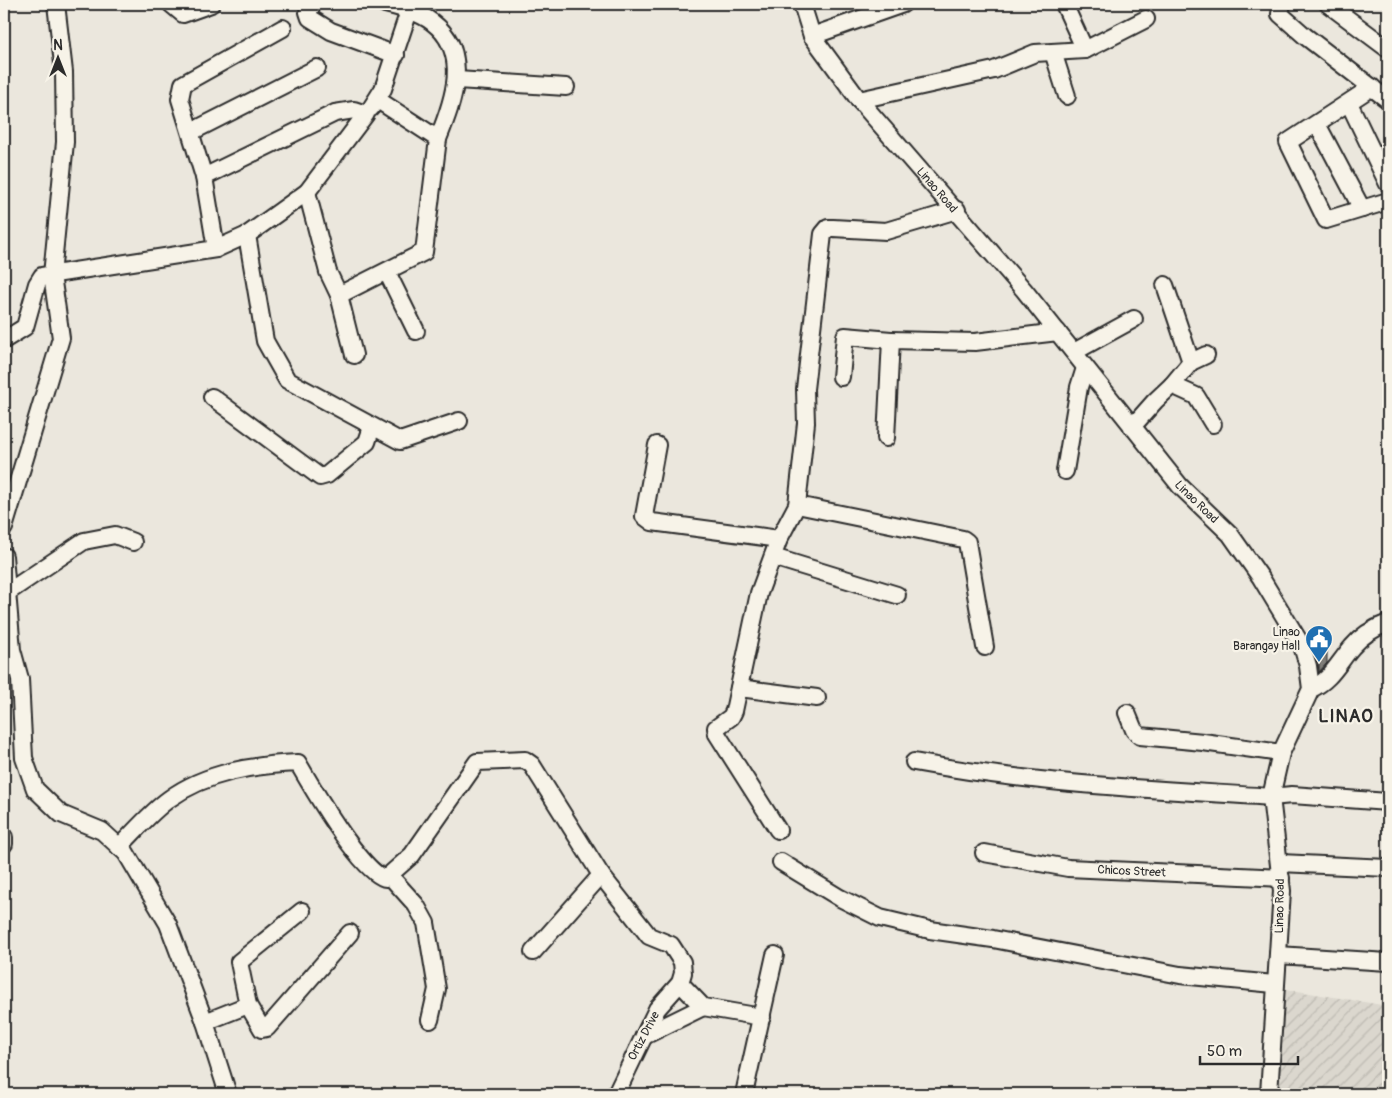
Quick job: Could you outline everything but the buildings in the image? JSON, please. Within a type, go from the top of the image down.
[{"type":"street","points":[[4,528],[61,338],[52,275],[65,142],[64,72],[56,4]]},
{"type":"street","points":[[171,4],[183,14],[211,4]]},
{"type":"street","points":[[313,4],[308,12],[310,18],[331,32],[396,55]]},
{"type":"street","points":[[338,295],[424,252],[438,139],[453,103],[457,80],[451,44],[432,22],[409,11],[385,4]]},
{"type":"street","name":"Linao Road","points":[[802,4],[812,36],[860,100],[957,210],[1058,332],[1180,486],[1230,534],[1261,578],[1302,646],[1308,666],[1311,689],[1281,753],[1271,797],[1280,870],[1278,955],[1274,984],[1269,1094]]},
{"type":"street","points":[[812,36],[903,4]]},
{"type":"street","points":[[1064,4],[1085,50]]},
{"type":"street","points":[[1282,4],[1280,14],[1305,36],[1388,100]]},
{"type":"street","points":[[1328,4],[1388,48]]},
{"type":"street","points":[[4,340],[25,327],[40,279],[52,275],[216,249],[247,235],[307,192],[378,100],[396,55],[409,11]]},
{"type":"street","points":[[860,100],[994,70],[1035,53],[1085,50],[1146,19]]},
{"type":"street","points":[[216,249],[204,178],[180,99],[184,84],[283,28]]},
{"type":"street","points":[[1053,52],[1067,96]]},
{"type":"street","points":[[190,132],[317,68]]},
{"type":"street","points":[[457,80],[566,87]]},
{"type":"street","points":[[1372,87],[1349,104],[1288,142],[1326,220],[1388,201]]},
{"type":"street","points":[[378,100],[438,139]]},
{"type":"street","points":[[1349,104],[1388,184]]},
{"type":"street","points":[[204,178],[335,113],[354,110],[366,114]]},
{"type":"street","points":[[1318,124],[1362,209]]},
{"type":"street","points":[[307,192],[328,272],[338,295],[354,355]]},
{"type":"street","points":[[778,830],[717,734],[718,726],[731,717],[759,593],[779,539],[797,505],[806,423],[805,389],[823,234],[828,228],[886,231],[957,210]]},
{"type":"street","points":[[247,235],[265,341],[287,380],[372,427],[402,440],[459,421]]},
{"type":"street","points":[[387,272],[416,331]]},
{"type":"street","points":[[1165,285],[1191,362]]},
{"type":"street","points":[[1074,352],[1134,319]]},
{"type":"street","points":[[841,377],[845,336],[892,340],[975,342],[1058,332]]},
{"type":"street","points":[[886,438],[892,340]]},
{"type":"street","points":[[1132,427],[1191,362],[1206,355]]},
{"type":"street","points":[[1065,471],[1079,387],[1085,368]]},
{"type":"street","points":[[1172,385],[1196,396],[1213,424]]},
{"type":"street","points":[[212,397],[320,476],[327,475],[367,442],[372,427]]},
{"type":"street","points":[[657,445],[644,516],[646,520],[779,539]]},
{"type":"street","points":[[797,505],[963,539],[970,548],[985,647]]},
{"type":"street","points":[[8,592],[84,541],[115,535],[133,542]]},
{"type":"street","points":[[4,556],[12,650],[20,679],[24,758],[35,790],[61,814],[102,831],[126,854],[168,924],[228,1094]]},
{"type":"street","points":[[773,557],[897,595]]},
{"type":"street","points":[[1311,689],[1323,684],[1340,666],[1352,647],[1372,629],[1388,623]]},
{"type":"street","points":[[738,688],[817,698]]},
{"type":"street","points":[[1127,713],[1134,730],[1140,736],[1211,743],[1281,753]]},
{"type":"street","points":[[119,846],[168,800],[209,778],[272,764],[298,763],[352,847],[377,876],[390,876],[412,855],[477,762],[525,760],[532,765],[601,875],[649,936],[671,945],[679,954],[683,973],[677,986],[674,1020]]},
{"type":"street","points":[[914,762],[1009,778],[1271,797],[1292,795],[1388,802]]},
{"type":"street","points":[[4,837],[4,844]]},
{"type":"street","name":"Chicos Street","points":[[984,853],[1068,868],[1280,870],[1388,868]]},
{"type":"street","points":[[781,862],[840,898],[880,918],[930,930],[993,939],[1180,974],[1274,984]]},
{"type":"street","points":[[533,952],[601,875]]},
{"type":"street","points":[[390,876],[416,905],[426,923],[437,989],[430,1020]]},
{"type":"street","points":[[302,911],[239,962],[248,1005],[262,1028],[267,1028],[350,933]]},
{"type":"street","points":[[744,1094],[775,955]]},
{"type":"street","points":[[1278,955],[1388,962]]},
{"type":"street","points":[[677,986],[703,1007],[762,1017]]},
{"type":"street","name":"Ortiz Drive","points":[[616,1094],[657,1009],[677,986]]},
{"type":"street","points":[[204,1022],[248,1005]]},
{"type":"street","points":[[644,1036],[703,1007]]},
{"type":"shaded area","points":[[1285,989],[1388,1006],[1388,1094],[1279,1094]]},
{"type":"place","name":"Linao Barangay Hall","points":[[1319,663]]},
{"type":"district","name":"LINAO","points":[[1346,716]]}]
